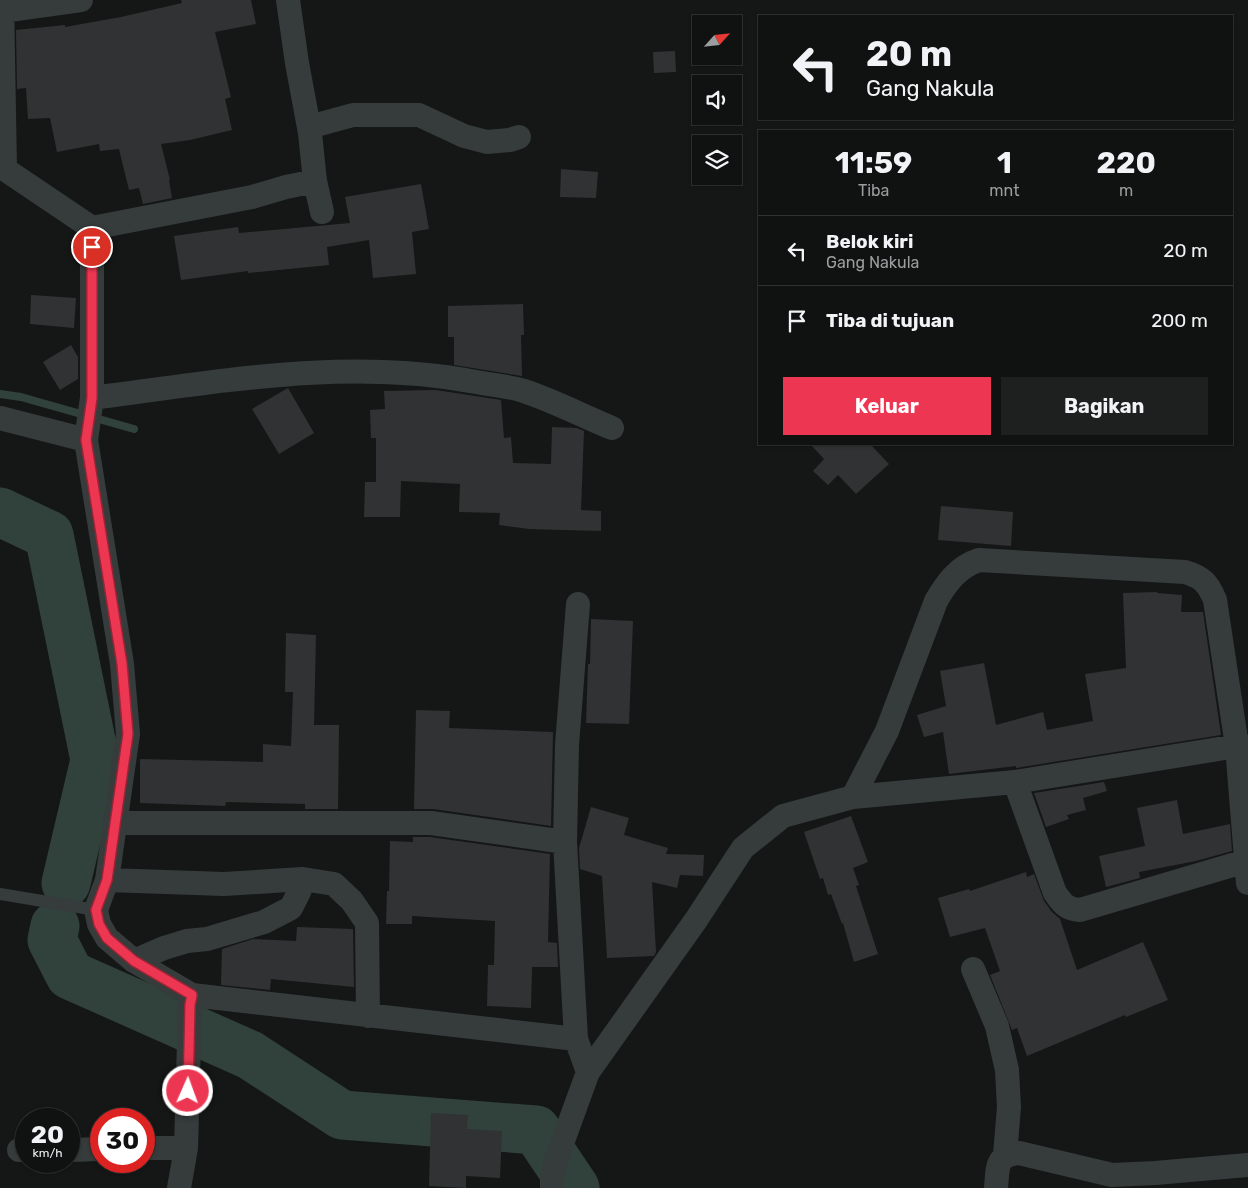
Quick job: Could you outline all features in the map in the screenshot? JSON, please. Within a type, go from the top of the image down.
[{"type":"street","points":[[81,0],[2,6],[2,167],[92,228],[252,197],[316,181]]},
{"type":"street","points":[[288,0],[322,212]]},
{"type":"street","points":[[309,127],[353,115],[419,115],[464,136],[487,142],[510,140],[519,137]]},
{"type":"street","points":[[92,228],[91,403],[87,437],[122,664],[128,734],[107,880],[96,910],[99,924],[107,938],[191,1014],[368,1016],[576,1039]]},
{"type":"street","points":[[91,403],[292,373],[350,370],[399,371],[448,376],[523,391],[612,428]]},
{"type":"street","points":[[0,418],[87,437]]},
{"type":"street","points":[[853,797],[887,732],[936,601],[946,584],[967,564],[979,560],[1185,572],[1198,576],[1208,585],[1214,600],[1242,747],[1247,872],[1080,910],[1070,909],[1055,893],[1015,782]]},
{"type":"street","points":[[578,604],[567,745],[565,842],[576,1039],[588,1072]]},
{"type":"street","points":[[552,1188],[556,1160],[588,1072],[696,920],[743,848],[783,816],[853,797],[1015,782],[1242,747]]},
{"type":"street","points":[[116,823],[431,823],[565,842]]},
{"type":"street","points":[[107,880],[224,884],[303,879],[334,884],[352,900],[367,923],[368,1016]]},
{"type":"street","points":[[134,961],[164,948],[187,941],[207,939],[264,922],[291,908],[300,892],[303,879]]},
{"type":"street","points":[[973,969],[997,1026],[1007,1070],[1009,1107],[1005,1149],[1000,1160],[996,1188]]},
{"type":"street","points":[[179,1188],[186,1148],[191,1014]]},
{"type":"street","points":[[155,1148],[186,1148]]},
{"type":"street","points":[[1005,1149],[1112,1175],[1248,1164]]},
{"type":"lane","points":[[0,894],[96,910]]},
{"type":"building","points":[[181,0],[251,0],[256,24],[215,32],[231,97],[225,99],[232,130],[190,140],[161,144],[170,180],[172,198],[143,204],[139,188],[129,190],[119,149],[100,151],[99,144],[57,152],[50,118],[28,119],[26,88],[17,89],[16,30],[65,25],[65,27],[121,17],[182,3]]},
{"type":"building","points":[[675,51],[676,72],[654,73],[653,52]]},
{"type":"building","points":[[561,169],[598,172],[596,198],[560,197]]},
{"type":"building","points":[[421,184],[429,229],[412,232],[416,274],[373,278],[369,240],[327,247],[329,265],[248,273],[248,271],[181,280],[174,236],[238,227],[239,233],[350,223],[345,197]]},
{"type":"building","points":[[31,295],[76,298],[74,328],[30,324]]},
{"type":"building","points":[[523,304],[524,335],[521,335],[522,376],[454,365],[454,337],[448,337],[448,306]]},
{"type":"building","points":[[71,345],[78,357],[78,379],[60,390],[43,362]]},
{"type":"building","points":[[288,388],[314,433],[279,454],[252,409]]},
{"type":"building","points":[[436,390],[501,400],[504,438],[511,437],[513,463],[551,464],[552,427],[577,428],[584,431],[581,510],[601,511],[601,531],[529,529],[499,525],[500,513],[459,512],[460,484],[401,481],[400,517],[364,517],[365,482],[376,482],[376,438],[371,438],[370,410],[385,409],[384,391]]},
{"type":"building","points":[[811,445],[871,445],[889,464],[856,494],[838,475],[828,485],[813,471],[824,459]]},
{"type":"building","points":[[941,506],[1013,512],[1011,546],[938,540]]},
{"type":"building","points":[[1157,592],[1182,595],[1181,612],[1203,612],[1221,735],[1016,768],[1016,766],[949,774],[943,732],[924,737],[917,715],[946,706],[940,671],[984,663],[996,725],[1043,712],[1047,730],[1093,721],[1085,674],[1126,668],[1123,593]]},
{"type":"building","points":[[591,619],[633,621],[629,724],[586,723]]},
{"type":"building","points":[[286,633],[316,635],[314,725],[339,725],[338,809],[305,809],[305,804],[226,802],[225,806],[140,803],[140,759],[263,762],[263,744],[291,746],[293,692],[285,692]]},
{"type":"building","points":[[416,710],[450,711],[449,728],[553,732],[551,826],[433,809],[414,809]]},
{"type":"building","points":[[1104,782],[1107,791],[1083,798],[1086,810],[1067,815],[1069,819],[1046,827],[1034,793]]},
{"type":"building","points":[[1177,800],[1183,834],[1230,824],[1232,851],[1196,861],[1139,872],[1140,878],[1106,887],[1099,856],[1145,846],[1137,808]]},
{"type":"building","points":[[591,807],[629,818],[624,835],[668,848],[666,854],[704,855],[703,876],[680,875],[677,888],[652,882],[656,952],[654,956],[607,958],[602,876],[580,869],[579,848]]},
{"type":"building","points":[[851,816],[868,862],[853,868],[859,885],[856,886],[878,954],[854,962],[843,923],[831,894],[828,895],[823,878],[820,879],[804,832]]},
{"type":"building","points":[[413,837],[430,837],[550,854],[548,942],[557,943],[558,967],[532,967],[531,1008],[487,1006],[488,965],[494,965],[495,921],[412,916],[412,924],[386,924],[390,841],[413,842]]},
{"type":"building","points":[[1026,872],[1027,877],[1034,874],[1044,901],[1060,919],[1077,970],[1143,942],[1168,1000],[1126,1017],[1125,1015],[1027,1056],[1017,1028],[1012,1030],[990,975],[1000,971],[985,928],[950,937],[938,898],[969,889],[970,891]]},
{"type":"building","points":[[297,927],[353,929],[354,987],[271,979],[270,990],[221,985],[222,949],[253,939],[296,941]]},
{"type":"building","points":[[431,1113],[468,1115],[467,1129],[502,1131],[500,1178],[466,1176],[466,1188],[429,1186]]},
{"type":"waterway","points":[[0,394],[21,397],[134,429]]},
{"type":"waterway","points":[[0,512],[49,535],[95,760],[66,883]]},
{"type":"waterway","points":[[55,926],[52,940],[70,975],[250,1055],[342,1115],[536,1130],[575,1188]]},
{"type":"route","points":[[92,247],[92,398],[86,440],[122,664],[128,734],[107,880],[96,910],[99,924],[107,938],[134,961],[192,995],[190,1005],[188,1091]]}]
